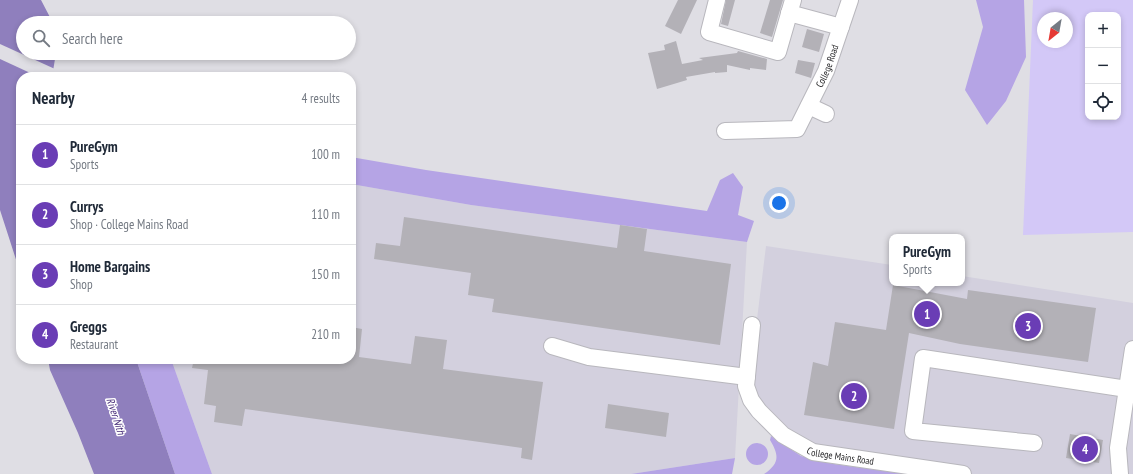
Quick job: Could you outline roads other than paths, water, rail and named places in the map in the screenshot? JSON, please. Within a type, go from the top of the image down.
[{"type":"street","points":[[717,0],[708,32],[778,52],[791,6],[841,27]]},
{"type":"street","name":"College Road","points":[[725,130],[797,130],[809,106],[829,78],[841,27],[850,0]]},
{"type":"street","points":[[809,106],[826,114]]},
{"type":"street","points":[[552,346],[589,357],[746,382],[752,324]]},
{"type":"street","points":[[1120,474],[1118,448],[1133,349]]},
{"type":"street","points":[[1034,443],[913,431],[923,358],[1127,389]]},
{"type":"street","name":"College Mains Road","points":[[746,382],[751,400],[771,423],[788,438],[813,452],[963,474]]},
{"type":"water","points":[[0,0],[41,0],[49,16],[16,16],[16,60],[55,60],[53,72],[16,72],[16,260],[0,210]]},
{"type":"water","name":"River Nith","points":[[49,364],[138,364],[175,474],[94,474],[78,433],[50,370]]},
{"type":"place","name":"PureGym","points":[[927,314]]},
{"type":"place","name":"Home Bargains","points":[[1028,326]]},
{"type":"place","name":"Currys","points":[[854,396]]},
{"type":"place","name":"Greggs","points":[[1085,449]]}]
